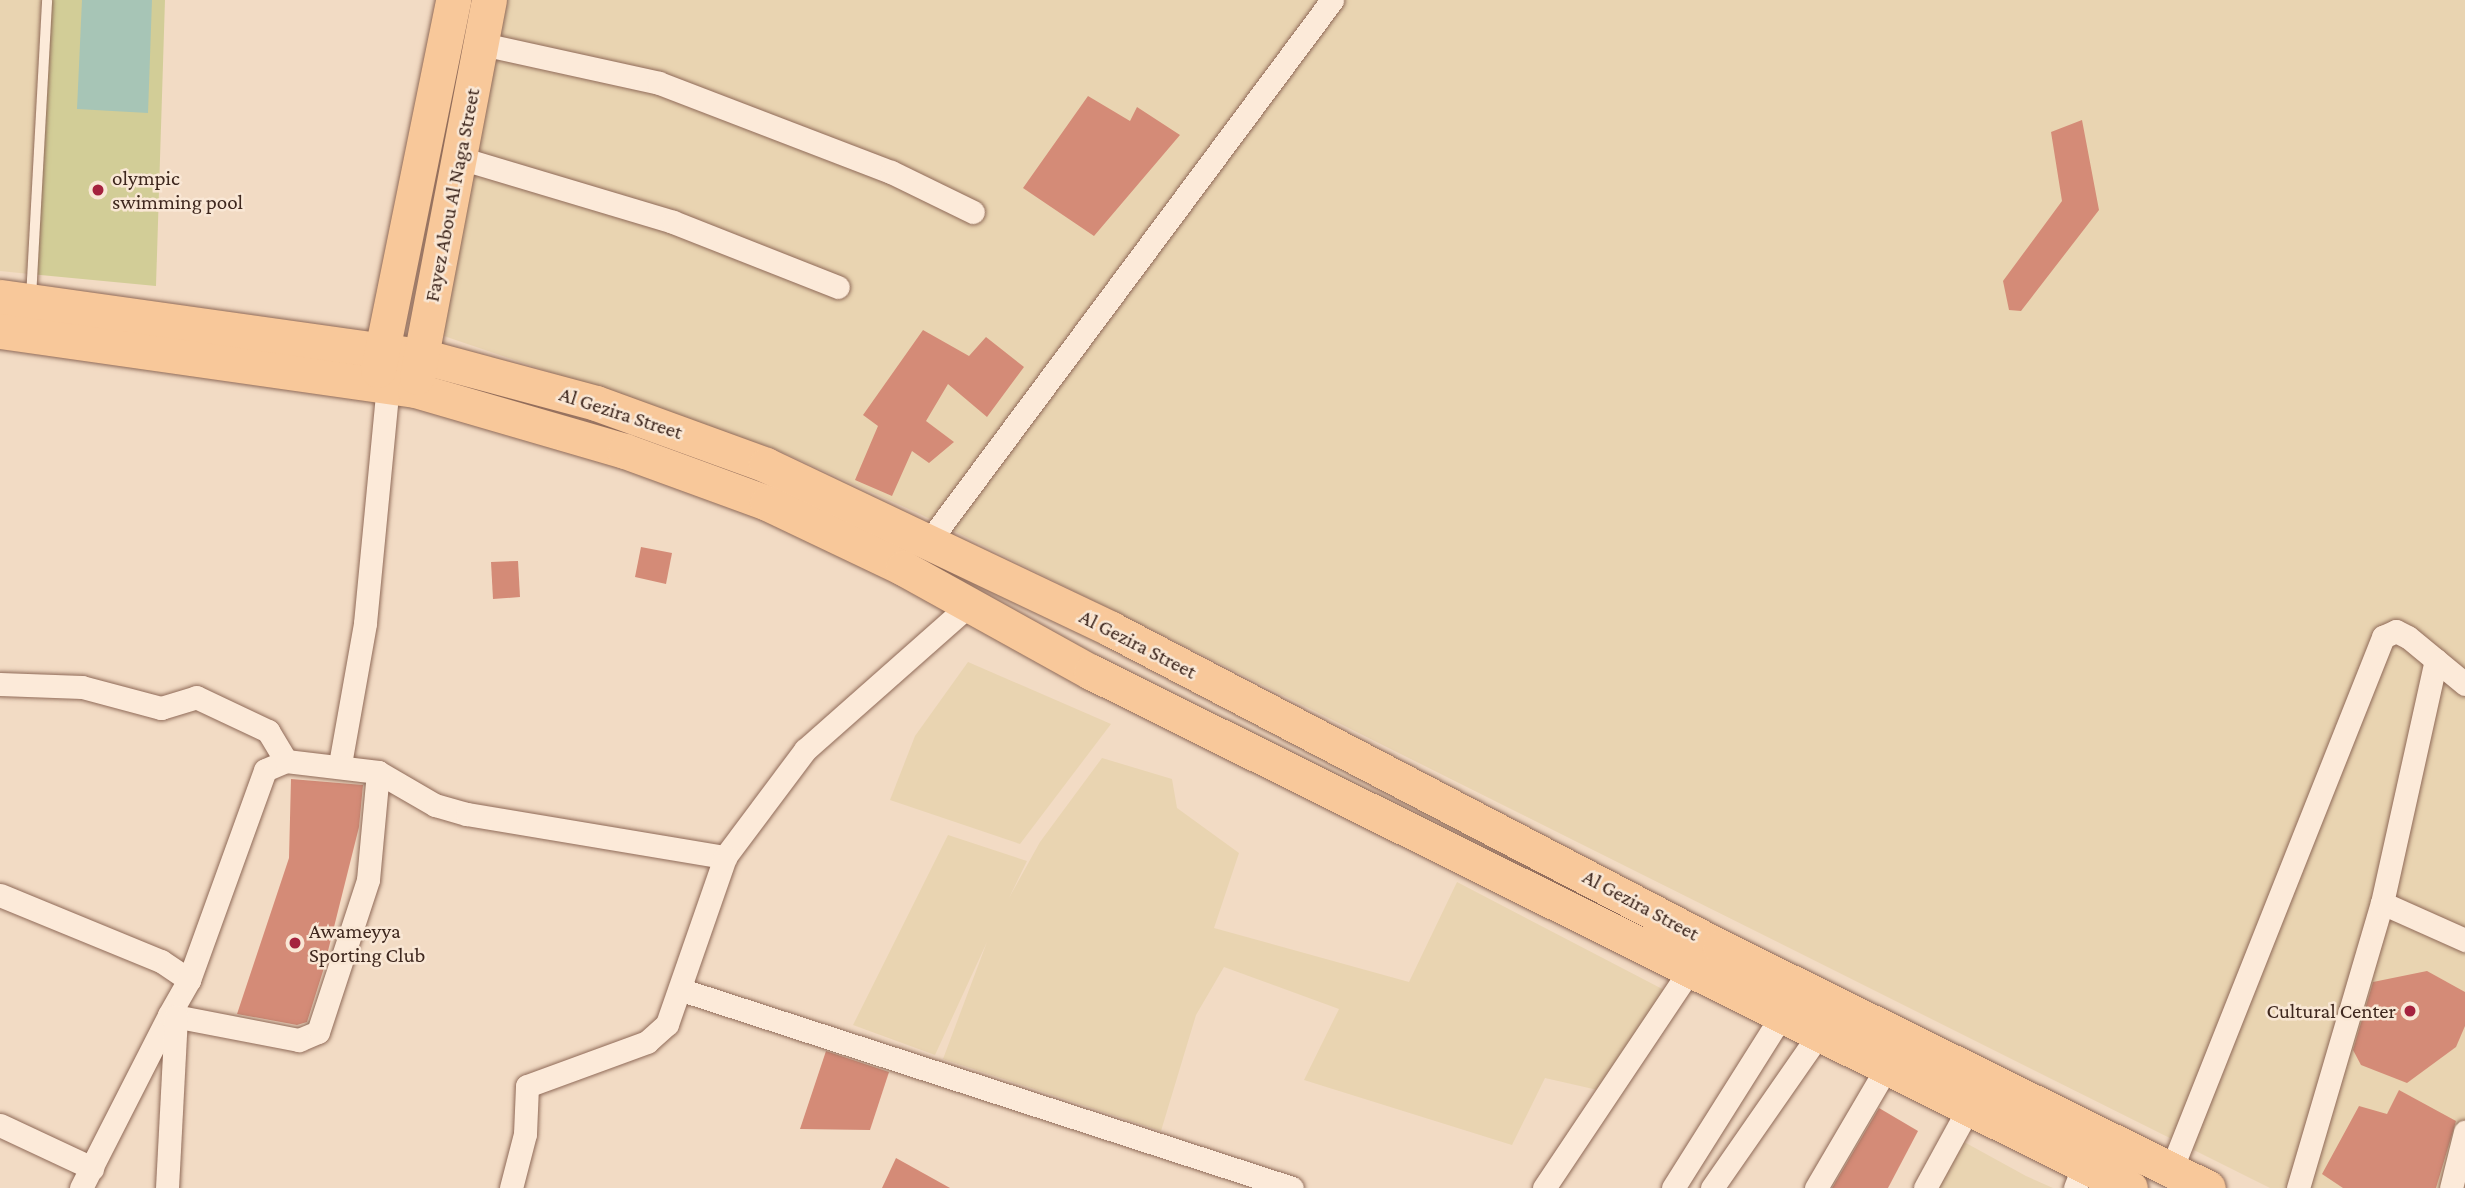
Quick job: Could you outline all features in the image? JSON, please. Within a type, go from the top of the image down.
[{"type":"main road","name":"Fayez Abou Al Naga Street","points":[[393,386],[382,347],[453,0]]},
{"type":"main road","name":"Fayez Abou Al Naga Street","points":[[393,386],[421,356],[489,0]]},
{"type":"main road","name":"Al Gezira Street","points":[[15,299],[382,347],[421,356],[681,433],[930,540],[1111,629],[1696,955],[1782,1015],[1969,1109],[2080,1177],[2130,1188]]},
{"type":"main road","name":"Al Gezira Street","points":[[0,331],[393,386],[697,476],[836,534],[1091,672],[2186,1181]]},
{"type":"main road","points":[[1091,672],[1111,629]]},
{"type":"street","points":[[930,540],[1332,0]]},
{"type":"street","points":[[482,44],[659,83],[891,172],[973,212]]},
{"type":"street","points":[[460,158],[673,222],[838,287]]},
{"type":"street","points":[[340,764],[364,635],[393,386]]},
{"type":"street","points":[[510,1188],[525,1134],[527,1086],[646,1042],[667,1024],[682,990],[725,857],[806,750],[969,605]]},
{"type":"street","points":[[2186,1181],[2383,637],[2396,631],[2465,684]]},
{"type":"street","points":[[2298,1188],[2382,903],[2436,660]]},
{"type":"street","points":[[0,684],[82,687],[161,708],[196,697],[268,731],[286,761]]},
{"type":"street","points":[[81,1188],[189,979],[265,770],[286,761],[340,764],[378,772],[425,800],[467,814],[725,857]]},
{"type":"street","points":[[172,1015],[299,1040],[318,1032],[368,880],[378,772]]},
{"type":"street","points":[[0,895],[161,961],[189,979]]},
{"type":"street","points":[[2382,903],[2465,940]]},
{"type":"street","points":[[1544,1188],[1696,955]]},
{"type":"street","points":[[682,990],[1292,1188]]},
{"type":"street","points":[[167,1188],[172,1015]]},
{"type":"street","points":[[1673,1188],[1782,1015]]},
{"type":"street","points":[[1712,1188],[1776,1087],[1819,1034]]},
{"type":"street","points":[[1816,1188],[1886,1067]]},
{"type":"street","points":[[1926,1188],[1969,1109]]},
{"type":"street","points":[[0,1125],[92,1168]]},
{"type":"street","points":[[2451,1188],[2465,1132]]},
{"type":"lane","points":[[15,299],[47,0]]},
{"type":"shaded area","points":[[0,0],[42,0],[30,274],[0,271]]},
{"type":"shaded area","name":"olympic swimming pool","points":[[49,0],[165,0],[156,286],[30,274]]},
{"type":"shaded area","points":[[82,0],[152,0],[148,113],[77,109]]},
{"type":"shaded area","points":[[499,0],[2465,0],[2465,1188],[2270,1188],[920,514],[775,449],[441,335]]},
{"type":"shaded area","points":[[968,662],[1111,724],[1020,844],[890,800],[915,736]]},
{"type":"shaded area","points":[[1102,758],[1172,779],[1177,808],[1239,853],[1214,928],[1409,982],[1457,882],[1670,993],[1602,1091],[1545,1078],[1512,1145],[1304,1080],[1339,1009],[1224,967],[1196,1015],[1161,1131],[943,1059],[987,942],[935,1055],[853,1025],[948,835],[1027,861],[1009,898],[1040,842]]},
{"type":"shaded area","points":[[1955,1137],[2026,1176],[2053,1188],[1924,1188]]},
{"type":"building","points":[[1088,96],[1130,121],[1137,107],[1180,135],[1094,236],[1023,188]]},
{"type":"building","points":[[2082,120],[2099,210],[2021,311],[2009,310],[2003,281],[2062,201],[2051,132]]},
{"type":"building","points":[[923,330],[969,356],[986,337],[1024,367],[987,417],[948,384],[926,421],[954,442],[929,463],[912,451],[892,496],[855,480],[878,426],[863,415]]},
{"type":"building","points":[[641,547],[672,553],[666,584],[635,577]]},
{"type":"building","points":[[518,561],[520,597],[493,599],[491,562]]},
{"type":"building","name":"Awameyya Sporting Club","points":[[291,779],[363,785],[359,827],[323,971],[307,1022],[297,1025],[237,1014],[289,858]]},
{"type":"building","name":"Cultural Center","points":[[2427,971],[2465,992],[2465,1026],[2456,1047],[2407,1083],[2361,1065],[2353,1050],[2373,982]]},
{"type":"building","points":[[826,1051],[889,1072],[870,1130],[800,1129]]},
{"type":"building","points":[[2399,1090],[2456,1121],[2436,1188],[2343,1188],[2322,1174],[2359,1106],[2387,1114]]},
{"type":"building","points":[[1879,1108],[1918,1131],[1888,1188],[1832,1188]]},
{"type":"building","points":[[896,1158],[950,1188],[882,1188]]},
{"type":"place","name":"olympic swimming pool","points":[[98,190]]},
{"type":"place","name":"Awameyya Sporting Club","points":[[295,943]]},
{"type":"place","name":"Cultural Center","points":[[2410,1011]]}]
